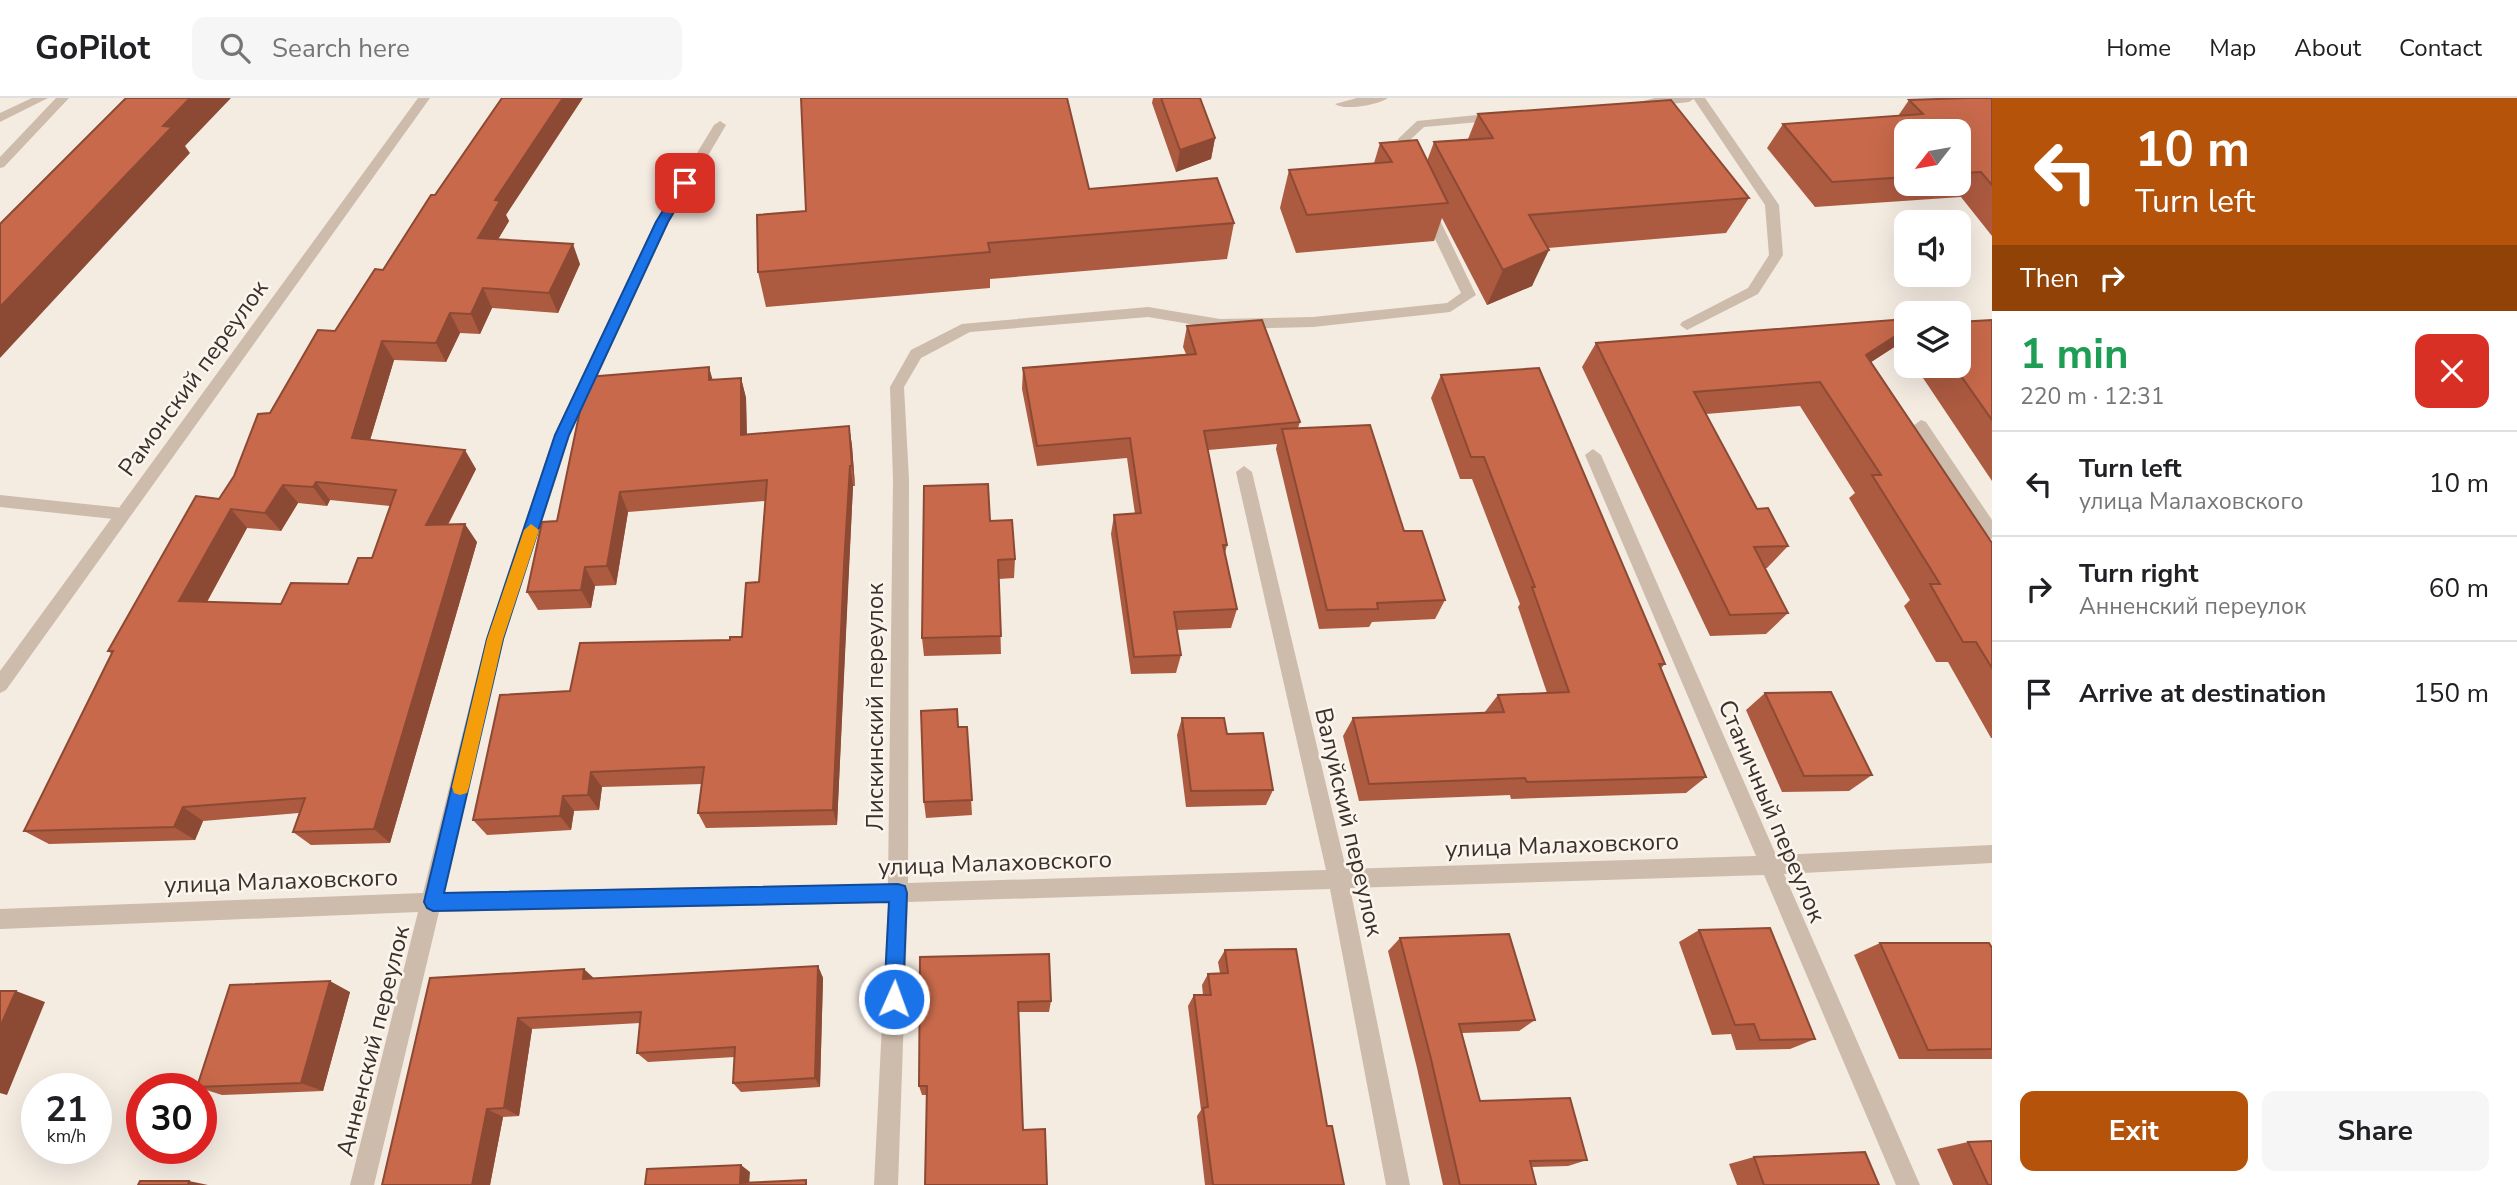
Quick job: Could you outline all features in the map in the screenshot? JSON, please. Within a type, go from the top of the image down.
[{"type":"street","points":[[0,118],[42,98]]},
{"type":"street","points":[[0,164],[63,98]]},
{"type":"street","name":"Рамонский переулок","points":[[0,685],[424,98]]},
{"type":"street","points":[[1341,104],[1382,98]]},
{"type":"street","points":[[1622,105],[1689,98]]},
{"type":"street","points":[[1686,325],[1754,291],[1776,255],[1772,205],[1699,98]]},
{"type":"street","name":"Лискинский переулок","points":[[886,1185],[898,893],[901,480],[897,387],[916,354],[967,327],[1147,312],[1220,324],[1313,322],[1450,307],[1468,295],[1408,168],[1404,139],[1420,124],[1508,116]]},
{"type":"street","name":"Анненский переулок","points":[[362,1185],[495,639],[562,435],[662,222],[720,125]]},
{"type":"street","points":[[1921,426],[1992,533]]},
{"type":"street","name":"Станичный переулок","points":[[1593,455],[1908,1185]]},
{"type":"street","name":"Валуйский переулок","points":[[1244,472],[1338,877],[1398,1185]]},
{"type":"street","points":[[0,501],[122,514]]},
{"type":"street","name":"улица Малаховского","points":[[0,919],[433,902],[898,893],[1769,865],[1992,854]]},
{"type":"building","points":[[126,98],[190,98],[163,126],[172,127],[0,307],[0,224]]},
{"type":"building","points":[[502,98],[563,98],[495,200],[500,201],[478,238],[573,244],[549,293],[483,288],[471,314],[450,313],[436,343],[382,341],[352,438],[465,450],[426,525],[465,524],[374,829],[293,832],[305,798],[183,807],[174,827],[24,831],[113,651],[108,651],[196,496],[219,499],[234,476],[258,414],[270,413],[318,330],[335,331],[375,269],[383,270],[431,195],[435,195]],"holes":[[[316,482],[396,490],[372,558],[358,558],[348,584],[291,583],[281,604],[179,601],[231,509],[265,513],[283,485],[313,487]]]},
{"type":"building","points":[[801,98],[1067,98],[1089,189],[1217,178],[1234,223],[988,243],[990,252],[758,272],[757,215],[806,211]]},
{"type":"building","points":[[1161,98],[1200,98],[1215,138],[1180,150]]},
{"type":"building","points":[[1992,98],[1992,185],[1981,172],[1971,172],[1971,119],[1894,119],[1894,178],[1832,182],[1783,124],[1923,114],[1909,100]]},
{"type":"building","points":[[1671,100],[1749,198],[1529,215],[1549,250],[1503,270],[1434,142],[1493,138],[1478,114]]},
{"type":"building","points":[[1417,140],[1448,203],[1307,215],[1289,170],[1392,162],[1380,143]]},
{"type":"building","points":[[1262,320],[1300,422],[1204,431],[1237,609],[1174,612],[1181,655],[1134,657],[1114,515],[1141,513],[1130,438],[1037,446],[1023,368],[1196,354],[1187,326]]},
{"type":"building","points":[[1894,320],[1894,337],[1866,355],[1992,543],[1992,668],[1976,642],[1963,642],[1930,584],[1940,584],[1872,475],[1881,475],[1820,382],[1694,392],[1757,509],[1768,508],[1788,546],[1754,547],[1788,613],[1730,615],[1596,343]]},
{"type":"building","points":[[1992,320],[1992,420],[1962,378],[1971,378],[1971,321]]},
{"type":"building","points":[[709,367],[709,380],[741,378],[741,435],[849,426],[852,466],[844,565],[833,810],[698,813],[704,767],[591,772],[588,795],[563,796],[560,816],[473,820],[500,695],[570,691],[580,643],[730,640],[730,637],[742,637],[746,583],[759,582],[767,480],[620,492],[607,566],[585,567],[581,590],[527,592],[542,522],[557,521],[587,377]]},
{"type":"building","points":[[1539,368],[1665,664],[1659,664],[1706,777],[1527,782],[1525,778],[1369,784],[1353,718],[1504,712],[1498,695],[1569,692],[1532,587],[1535,587],[1484,457],[1471,457],[1441,375]]},
{"type":"building","points":[[1370,425],[1404,531],[1422,531],[1445,600],[1377,603],[1378,609],[1327,610],[1282,429]]},
{"type":"building","points":[[988,484],[990,521],[1012,520],[1015,559],[998,560],[1001,636],[922,638],[924,486]]},
{"type":"building","points":[[1831,692],[1872,775],[1804,776],[1765,693]]},
{"type":"building","points":[[957,709],[958,727],[967,727],[972,800],[924,802],[921,711]]},
{"type":"building","points":[[1182,718],[1224,718],[1227,734],[1263,733],[1273,790],[1191,791]]},
{"type":"building","points":[[1770,928],[1815,1039],[1760,1040],[1754,1024],[1735,1025],[1699,930]]},
{"type":"building","points":[[1509,934],[1535,1020],[1459,1024],[1480,1101],[1570,1098],[1587,1160],[1530,1161],[1536,1185],[1460,1185],[1400,938]]},
{"type":"building","points":[[1880,943],[1989,943],[1992,948],[1992,1049],[1928,1050]]},
{"type":"building","points":[[1296,949],[1327,1126],[1332,1126],[1344,1185],[1213,1185],[1203,1108],[1208,1107],[1194,995],[1211,995],[1208,974],[1228,973],[1225,950]]},
{"type":"building","points":[[1049,954],[1051,1001],[1018,1002],[1023,1130],[1045,1129],[1047,1185],[925,1185],[927,1086],[919,1086],[920,957]]},
{"type":"building","points":[[818,966],[815,1078],[733,1083],[735,1047],[637,1053],[641,1012],[518,1018],[504,1108],[487,1109],[472,1185],[382,1185],[430,978],[584,969],[583,979]]},
{"type":"building","points":[[330,981],[301,1083],[217,1086],[217,1073],[202,1073],[230,985]]},
{"type":"building","points":[[0,991],[16,991],[0,1027]]},
{"type":"building","points":[[1992,1141],[1992,1185],[1988,1185],[1968,1142]]},
{"type":"building","points":[[1865,1152],[1879,1185],[1764,1185],[1754,1157]]},
{"type":"building","points":[[741,1165],[740,1183],[806,1180],[806,1185],[645,1185],[647,1169]]},
{"type":"building","points":[[140,1181],[189,1181],[188,1185],[138,1185]]},
{"type":"slow traffic","points":[[460,787],[495,639],[531,530]]},
{"type":"route","points":[[685,183],[662,222],[562,435],[495,639],[433,902],[898,893],[894,999]]}]
